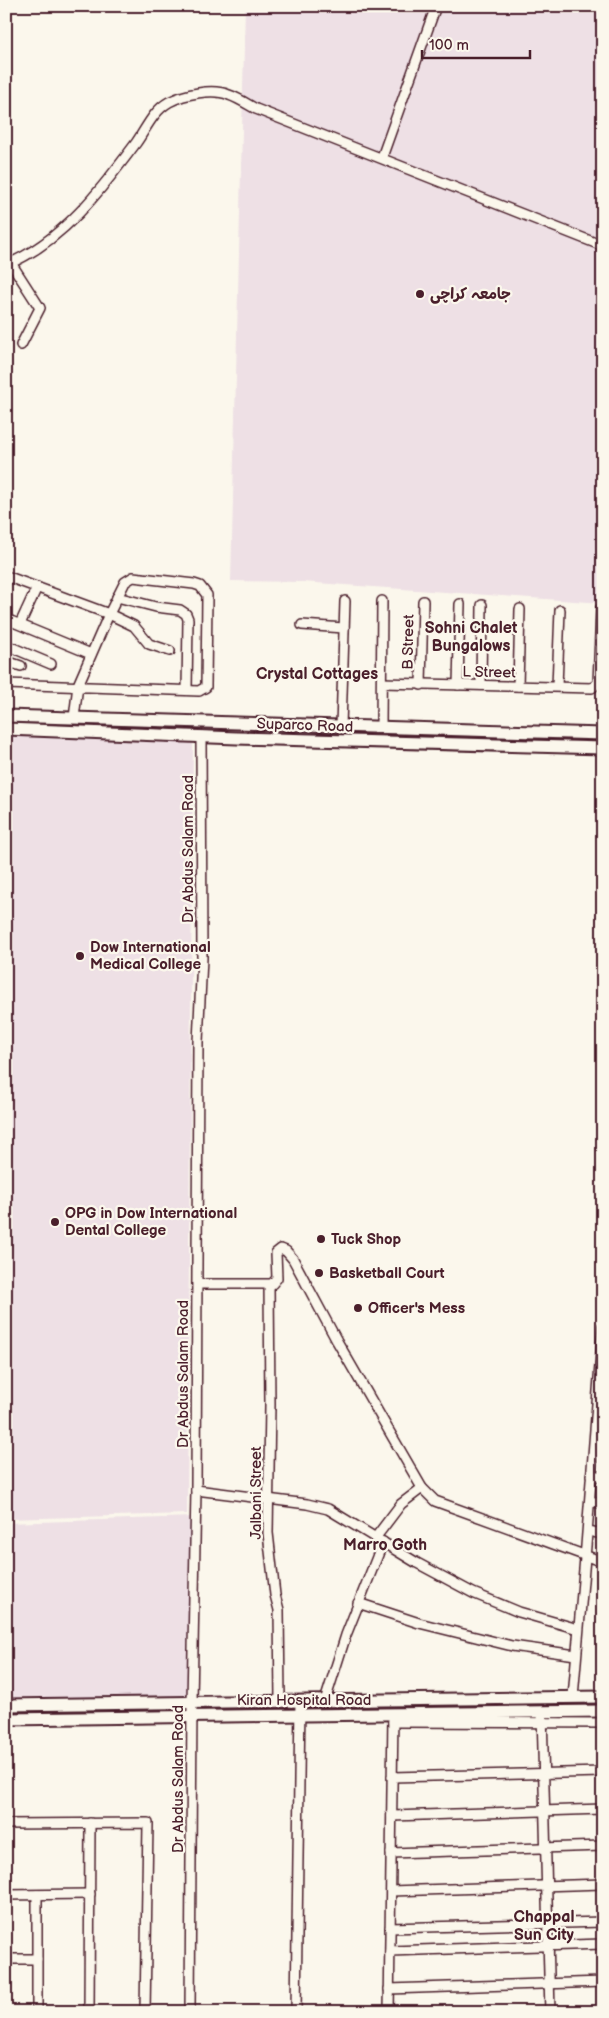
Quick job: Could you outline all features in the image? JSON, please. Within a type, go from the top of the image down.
[{"type":"main road","name":"Suparco Road","points":[[6,716],[603,734]]},
{"type":"main road","points":[[99,719],[99,732]]},
{"type":"main road","name":"Suparco Road","points":[[6,729],[603,748]]},
{"type":"main road","points":[[462,731],[462,744]]},
{"type":"main road","name":"Kiran Hospital Road","points":[[6,1705],[603,1697]]},
{"type":"main road","name":"Kiran Hospital Road","points":[[6,1719],[193,1715],[393,1719],[543,1718],[603,1711]]},
{"type":"street","points":[[382,157],[436,6]]},
{"type":"street","points":[[21,345],[40,308],[9,264],[46,241],[87,206],[137,141],[145,126],[169,102],[183,97],[215,92],[228,94],[256,109],[382,157],[603,246]]},
{"type":"street","points":[[6,576],[108,614],[134,626],[149,644],[170,651]]},
{"type":"street","points":[[6,684],[78,685],[199,691],[206,687],[207,596],[200,586],[133,577],[125,582],[108,614],[78,685],[74,718]]},
{"type":"street","points":[[20,624],[36,586]]},
{"type":"street","points":[[117,597],[156,607],[180,610],[186,614],[188,619],[186,690]]},
{"type":"street","points":[[341,726],[345,601]]},
{"type":"street","points":[[380,728],[382,601]]},
{"type":"street","name":"B Street","points":[[421,684],[423,601]]},
{"type":"street","points":[[458,685],[460,604]]},
{"type":"street","points":[[481,685],[482,605]]},
{"type":"street","points":[[518,686],[520,608]]},
{"type":"street","name":"L Street","points":[[382,683],[596,687],[601,608]]},
{"type":"street","points":[[557,686],[560,610]]},
{"type":"street","points":[[6,619],[92,654]]},
{"type":"street","points":[[302,625],[344,628]]},
{"type":"street","points":[[6,645],[50,664]]},
{"type":"street","points":[[6,661],[21,666]]},
{"type":"street","name":"Dr Abdus Salam Road","points":[[190,2012],[198,1284],[198,1042],[202,958],[201,736]]},
{"type":"street","points":[[198,1284],[269,1284],[275,1282],[277,1278],[276,1253],[284,1249],[293,1259],[337,1341],[422,1488],[435,1501],[603,1562]]},
{"type":"street","name":"Jalbani Street","points":[[269,1284],[268,1533],[275,1595],[280,1610],[280,1702]]},
{"type":"street","points":[[573,1697],[591,1475],[598,1446],[603,1326]]},
{"type":"street","points":[[591,1475],[603,1477]]},
{"type":"street","points":[[325,1701],[380,1540],[401,1504],[422,1488]]},
{"type":"street","points":[[196,1490],[307,1504],[328,1509],[473,1593],[519,1612],[578,1629]]},
{"type":"street","points":[[590,1501],[603,1504]]},
{"type":"street","points":[[588,1530],[603,1534]]},
{"type":"street","points":[[358,1603],[419,1623],[512,1646],[576,1655]]},
{"type":"street","points":[[296,2012],[300,1701]]},
{"type":"street","points":[[550,2012],[543,1718],[603,1722]]},
{"type":"street","points":[[389,2012],[393,1719]]},
{"type":"street","points":[[392,1777],[603,1772]]},
{"type":"street","points":[[392,1816],[603,1809]]},
{"type":"street","points":[[89,2012],[90,1823]]},
{"type":"street","points":[[6,1824],[148,1823],[145,2012]]},
{"type":"street","points":[[391,1853],[603,1846]]},
{"type":"street","points":[[391,1891],[603,1884]]},
{"type":"street","points":[[6,1895],[90,1894]]},
{"type":"street","points":[[37,1895],[37,2012]]},
{"type":"street","points":[[390,1928],[603,1922]]},
{"type":"street","points":[[390,1952],[603,1944]]},
{"type":"street","points":[[6,1959],[37,1959]]},
{"type":"street","points":[[389,1989],[603,1982]]},
{"type":"shaded area","name":"جامعہ کراچی","points":[[245,6],[603,6],[603,603],[302,582],[231,581]]},
{"type":"shaded area","points":[[6,729],[193,735],[187,1514],[6,1519]]},
{"type":"shaded area","points":[[194,1517],[192,1702],[6,1705],[6,1523]]},
{"type":"place","name":"جامعہ کراچی","points":[[420,294]]},
{"type":"place","name":"Dow International Medical College","points":[[80,956]]},
{"type":"place","name":"OPG in Dow International Dental College","points":[[55,1222]]},
{"type":"place","name":"Tuck Shop","points":[[321,1239]]},
{"type":"place","name":"Basketball Court","points":[[319,1273]]},
{"type":"place","name":"Officer's Mess","points":[[358,1308]]},
{"type":"district","name":"Sohni Chalet Bungalows","points":[[471,636]]},
{"type":"district","name":"Crystal Cottages","points":[[317,673]]},
{"type":"district","name":"Marro Goth","points":[[385,1544]]},
{"type":"district","name":"Chappal Sun City","points":[[544,1925]]}]
